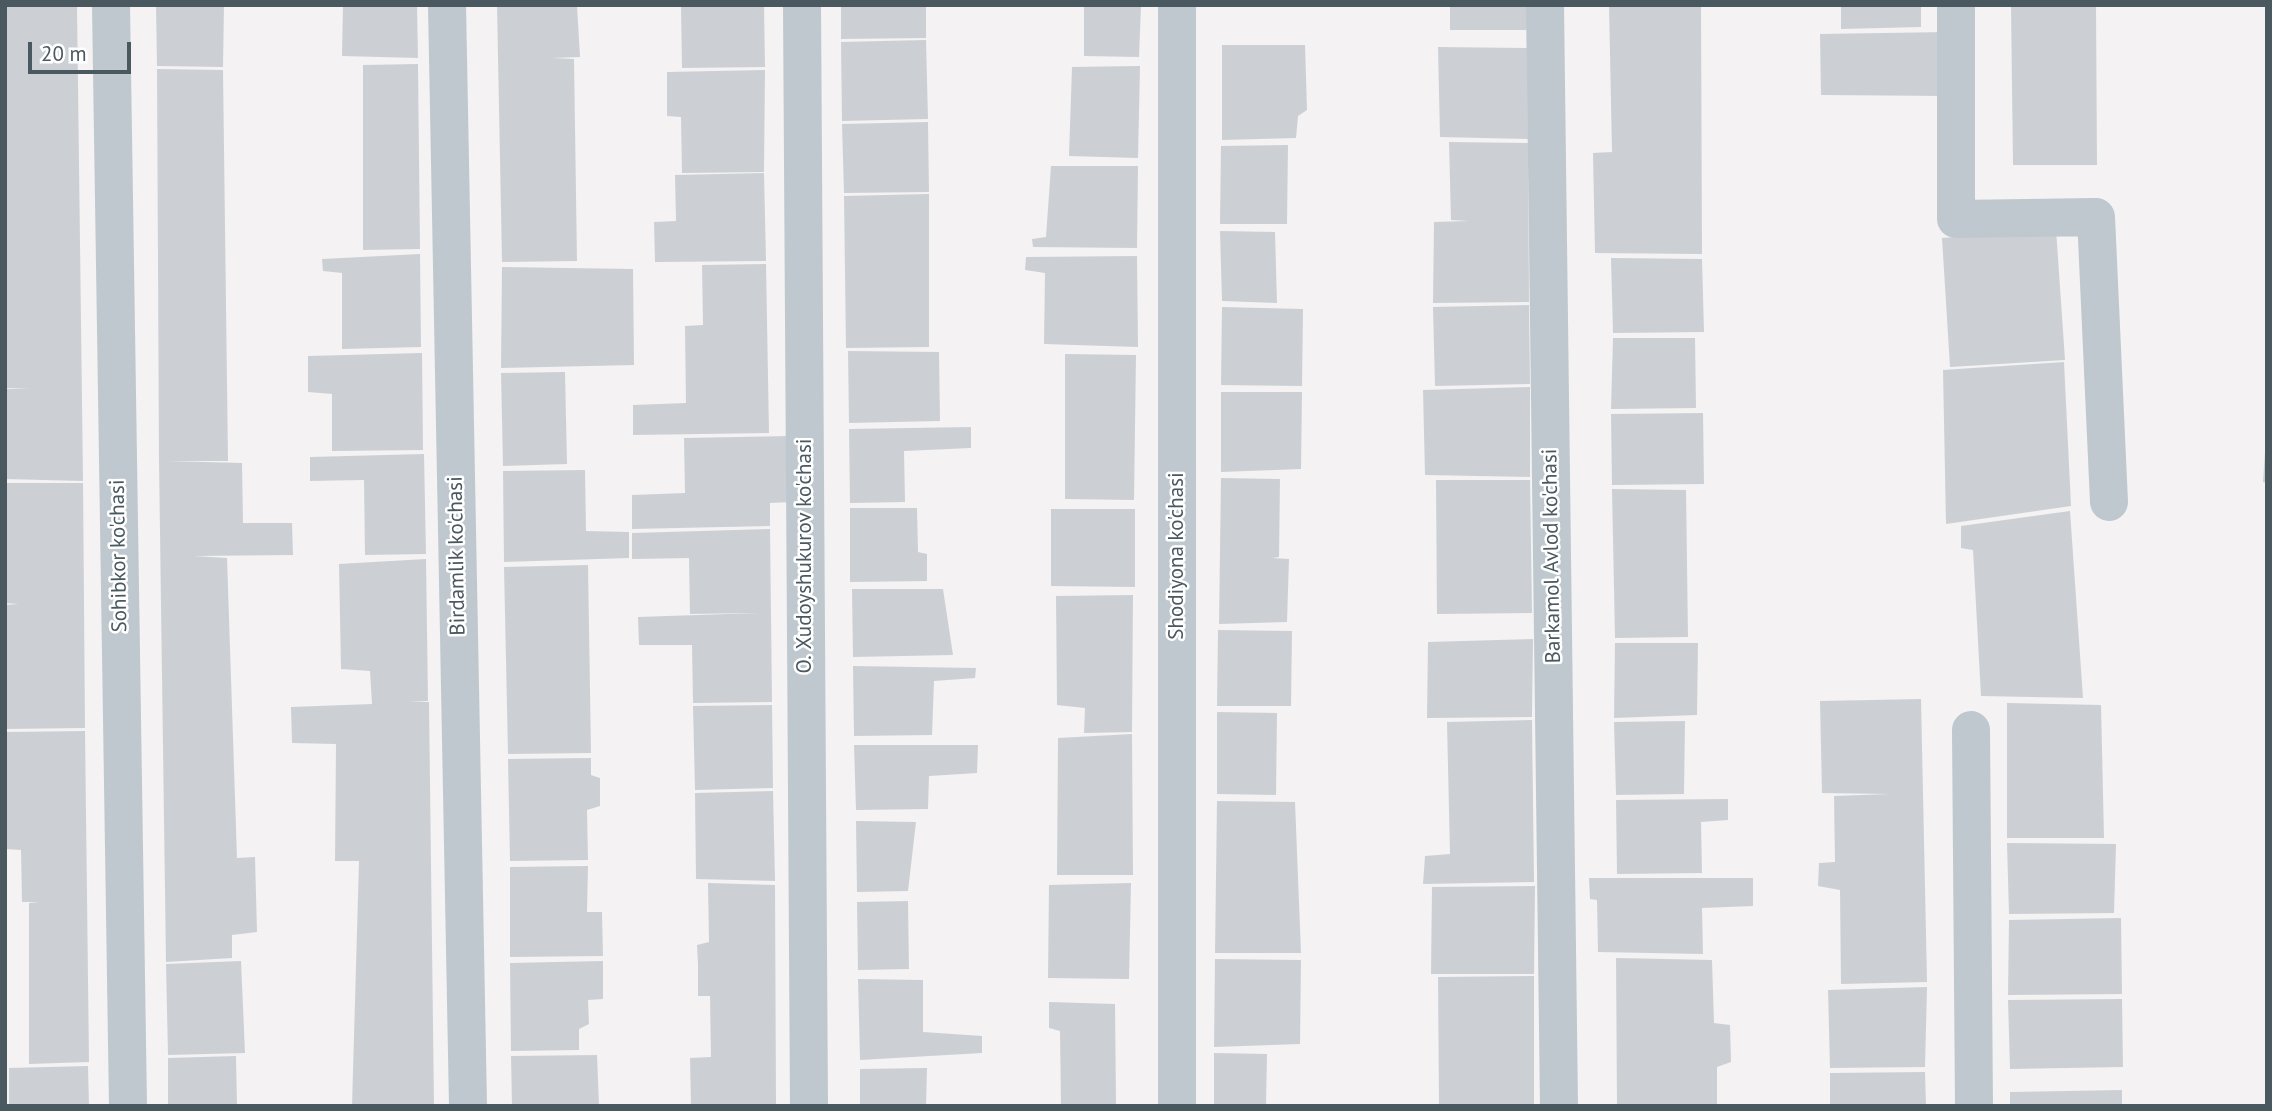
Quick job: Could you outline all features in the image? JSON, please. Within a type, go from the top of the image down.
[{"type":"street","name":"Sohibkor ko'chasi","points":[[111,5],[128,1106]]},
{"type":"street","name":"Birdamlik ko'chasi","points":[[447,5],[468,1106]]},
{"type":"street","name":"O. Xudoyshukurov ko'chasi","points":[[802,5],[809,1106]]},
{"type":"street","name":"Shodiyona ko'chasi","points":[[1177,5],[1177,1106]]},
{"type":"street","name":"Barkamol Avlod ko'chasi","points":[[1545,5],[1559,1106]]},
{"type":"street","points":[[1956,5],[1956,219],[2096,217],[2109,502]]},
{"type":"street","points":[[1971,730],[1974,1106]]},
{"type":"building","points":[[5,5],[77,5],[83,481],[5,479],[6,389],[29,388],[5,388]]},
{"type":"building","points":[[156,5],[224,5],[223,67],[157,66]]},
{"type":"building","points":[[343,5],[417,5],[418,58],[342,56]]},
{"type":"building","points":[[497,5],[577,5],[580,57],[552,58],[574,59],[577,261],[502,262]]},
{"type":"building","points":[[681,5],[764,5],[765,67],[682,68]]},
{"type":"building","points":[[841,5],[926,5],[926,38],[841,39]]},
{"type":"building","points":[[1084,5],[1141,5],[1139,57],[1084,56]]},
{"type":"building","points":[[1450,5],[1531,5],[1531,30],[1450,30]]},
{"type":"building","points":[[1609,5],[1701,5],[1702,254],[1595,253],[1593,153],[1612,152]]},
{"type":"building","points":[[1841,5],[1921,5],[1921,27],[1841,29]]},
{"type":"building","points":[[2011,5],[2096,5],[2097,165],[2013,165]]},
{"type":"building","points":[[1947,32],[1946,96],[1821,95],[1820,34]]},
{"type":"building","points":[[926,40],[928,119],[842,121],[841,42]]},
{"type":"building","points":[[1222,45],[1305,45],[1307,110],[1298,116],[1296,138],[1222,140]]},
{"type":"building","points":[[1438,47],[1527,48],[1528,139],[1440,137]]},
{"type":"building","points":[[418,64],[420,249],[363,250],[363,65]]},
{"type":"building","points":[[1140,66],[1138,158],[1069,156],[1072,67]]},
{"type":"building","points":[[157,69],[223,70],[228,461],[167,461],[242,463],[243,523],[292,523],[293,555],[194,556],[227,558],[237,858],[255,857],[257,932],[232,935],[232,958],[166,962],[159,461]]},
{"type":"building","points":[[765,70],[764,172],[682,173],[681,117],[667,116],[667,72]]},
{"type":"building","points":[[928,122],[929,192],[844,193],[842,124]]},
{"type":"building","points":[[1449,142],[1528,143],[1529,302],[1433,303],[1434,222],[1469,221],[1451,220]]},
{"type":"building","points":[[1288,145],[1287,224],[1220,224],[1221,146]]},
{"type":"building","points":[[1051,166],[1138,166],[1137,248],[1033,247],[1032,239],[1046,237]]},
{"type":"building","points":[[764,173],[766,261],[655,262],[654,222],[676,221],[675,175]]},
{"type":"building","points":[[929,194],[929,347],[846,348],[844,196]]},
{"type":"building","points":[[2056,229],[2065,360],[1950,367],[1942,238]]},
{"type":"building","points":[[1220,231],[1275,232],[1277,303],[1222,301]]},
{"type":"building","points":[[420,254],[421,347],[342,349],[342,273],[323,271],[322,259]]},
{"type":"building","points":[[1137,256],[1138,347],[1044,344],[1045,273],[1025,270],[1026,257]]},
{"type":"building","points":[[1611,258],[1702,259],[1704,332],[1613,333]]},
{"type":"building","points":[[766,264],[769,433],[633,435],[633,405],[686,403],[685,326],[703,325],[702,265]]},
{"type":"building","points":[[502,267],[633,269],[634,365],[501,368]]},
{"type":"building","points":[[1529,305],[1530,384],[1435,386],[1433,307]]},
{"type":"building","points":[[1222,307],[1303,309],[1302,386],[1221,385]]},
{"type":"building","points":[[1613,338],[1695,338],[1696,408],[1611,409]]},
{"type":"building","points":[[848,351],[939,352],[940,421],[849,423]]},
{"type":"building","points":[[422,353],[423,450],[332,451],[332,394],[308,392],[308,356]]},
{"type":"building","points":[[1065,354],[1136,355],[1134,500],[1065,499]]},
{"type":"building","points":[[2064,362],[2071,506],[1946,524],[1943,370]]},
{"type":"building","points":[[565,372],[567,464],[503,466],[501,373]]},
{"type":"building","points":[[1530,387],[1530,477],[1425,475],[1423,390]]},
{"type":"building","points":[[1221,392],[1302,392],[1301,469],[1221,472]]},
{"type":"building","points":[[1703,413],[1704,484],[1612,485],[1611,414]]},
{"type":"building","points":[[971,427],[971,448],[904,451],[905,502],[850,503],[849,429]]},
{"type":"building","points":[[790,436],[791,502],[770,503],[770,526],[632,529],[632,495],[685,493],[684,438]]},
{"type":"building","points":[[2267,452],[2267,483],[2263,482]]},
{"type":"building","points":[[424,454],[426,554],[365,555],[364,480],[310,481],[310,457]]},
{"type":"building","points":[[585,470],[586,531],[629,532],[629,558],[504,562],[503,471]]},
{"type":"building","points":[[1221,478],[1280,479],[1279,557],[1272,558],[1289,559],[1287,622],[1219,624]]},
{"type":"building","points":[[1436,480],[1530,480],[1532,613],[1437,614]]},
{"type":"building","points":[[5,483],[83,483],[85,728],[5,729],[5,605],[18,604],[5,603]]},
{"type":"building","points":[[1612,489],[1686,490],[1688,637],[1615,638]]},
{"type":"building","points":[[850,508],[917,508],[918,552],[927,554],[927,581],[850,582]]},
{"type":"building","points":[[1051,509],[1135,509],[1135,587],[1051,586]]},
{"type":"building","points":[[2070,511],[2083,698],[1981,696],[1973,550],[1961,548],[1961,526]]},
{"type":"building","points":[[770,529],[772,702],[693,703],[692,645],[639,645],[638,617],[758,613],[690,614],[689,558],[632,559],[632,533]]},
{"type":"building","points":[[426,559],[428,701],[409,702],[429,702],[434,1106],[352,1106],[359,861],[335,861],[336,744],[292,743],[291,707],[372,704],[370,671],[341,669],[339,564]]},
{"type":"building","points":[[588,565],[591,753],[508,754],[504,567]]},
{"type":"building","points":[[852,589],[943,589],[953,655],[853,657]]},
{"type":"building","points":[[1133,595],[1132,732],[1084,733],[1085,708],[1057,705],[1056,596]]},
{"type":"building","points":[[1218,630],[1292,631],[1291,706],[1217,706]]},
{"type":"building","points":[[1533,639],[1532,717],[1427,718],[1428,642]]},
{"type":"building","points":[[1615,643],[1698,643],[1697,715],[1614,718]]},
{"type":"building","points":[[853,666],[976,668],[975,678],[934,681],[932,735],[854,736]]},
{"type":"building","points":[[1921,699],[1927,982],[1841,984],[1840,890],[1818,886],[1819,863],[1835,862],[1834,796],[1890,794],[1822,793],[1820,701]]},
{"type":"building","points":[[2007,703],[2101,705],[2104,838],[2007,838]]},
{"type":"building","points":[[772,705],[773,788],[695,790],[693,706]]},
{"type":"building","points":[[1217,712],[1277,713],[1276,795],[1217,794]]},
{"type":"building","points":[[1532,720],[1534,882],[1423,884],[1425,856],[1450,854],[1447,722]]},
{"type":"building","points":[[1685,721],[1684,794],[1616,795],[1614,722]]},
{"type":"building","points":[[85,731],[89,1062],[29,1064],[29,903],[39,902],[22,902],[21,850],[5,849],[5,732]]},
{"type":"building","points":[[1132,734],[1133,875],[1057,875],[1058,738]]},
{"type":"building","points":[[854,745],[978,745],[977,773],[929,776],[928,809],[856,810]]},
{"type":"building","points":[[591,758],[591,775],[600,778],[600,806],[587,810],[588,860],[510,861],[508,759]]},
{"type":"building","points":[[773,791],[775,881],[696,879],[695,793]]},
{"type":"building","points":[[1728,799],[1728,820],[1701,822],[1702,873],[1617,874],[1616,800]]},
{"type":"building","points":[[1217,801],[1295,802],[1301,953],[1215,953]]},
{"type":"building","points":[[856,821],[916,822],[908,891],[857,892]]},
{"type":"building","points":[[2007,843],[2116,844],[2114,913],[2009,914]]},
{"type":"building","points":[[588,866],[587,912],[602,912],[603,956],[510,957],[510,867]]},
{"type":"building","points":[[1589,878],[1753,878],[1753,906],[1702,908],[1703,954],[1598,952],[1597,900],[1590,899]]},
{"type":"building","points":[[708,883],[775,885],[776,1106],[691,1106],[690,1058],[711,1057],[710,996],[698,996],[697,945],[709,942]]},
{"type":"building","points":[[1131,883],[1129,979],[1048,978],[1049,885]]},
{"type":"building","points":[[1535,886],[1534,974],[1431,974],[1432,887]]},
{"type":"building","points":[[908,901],[909,969],[858,970],[857,902]]},
{"type":"building","points":[[2121,918],[2122,994],[2008,995],[2009,920]]},
{"type":"building","points":[[1616,958],[1712,960],[1714,1023],[1730,1025],[1731,1062],[1717,1067],[1717,1106],[1617,1106]]},
{"type":"building","points":[[1215,959],[1301,960],[1300,1044],[1214,1047]]},
{"type":"building","points":[[241,961],[245,1053],[168,1055],[166,964]]},
{"type":"building","points":[[603,961],[603,999],[588,1000],[589,1024],[579,1029],[579,1050],[511,1051],[510,963]]},
{"type":"building","points":[[1534,976],[1534,1106],[1439,1106],[1438,977]]},
{"type":"building","points":[[858,979],[923,980],[923,1032],[982,1036],[982,1053],[860,1060]]},
{"type":"building","points":[[1927,987],[1925,1067],[1830,1068],[1828,990]]},
{"type":"building","points":[[2122,999],[2123,1067],[2010,1069],[2008,1000]]},
{"type":"building","points":[[1049,1002],[1115,1004],[1116,1106],[1061,1106],[1060,1031],[1049,1028]]},
{"type":"building","points":[[1214,1053],[1267,1054],[1266,1106],[1214,1106]]},
{"type":"building","points":[[597,1055],[599,1106],[512,1106],[511,1056]]},
{"type":"building","points":[[236,1056],[237,1106],[168,1106],[168,1058]]},
{"type":"building","points":[[88,1066],[89,1106],[9,1106],[9,1068]]},
{"type":"building","points":[[927,1068],[926,1106],[860,1106],[860,1069]]},
{"type":"building","points":[[1925,1072],[1926,1106],[1830,1106],[1830,1073]]},
{"type":"building","points":[[2122,1090],[2122,1106],[2010,1106],[2010,1092]]}]
